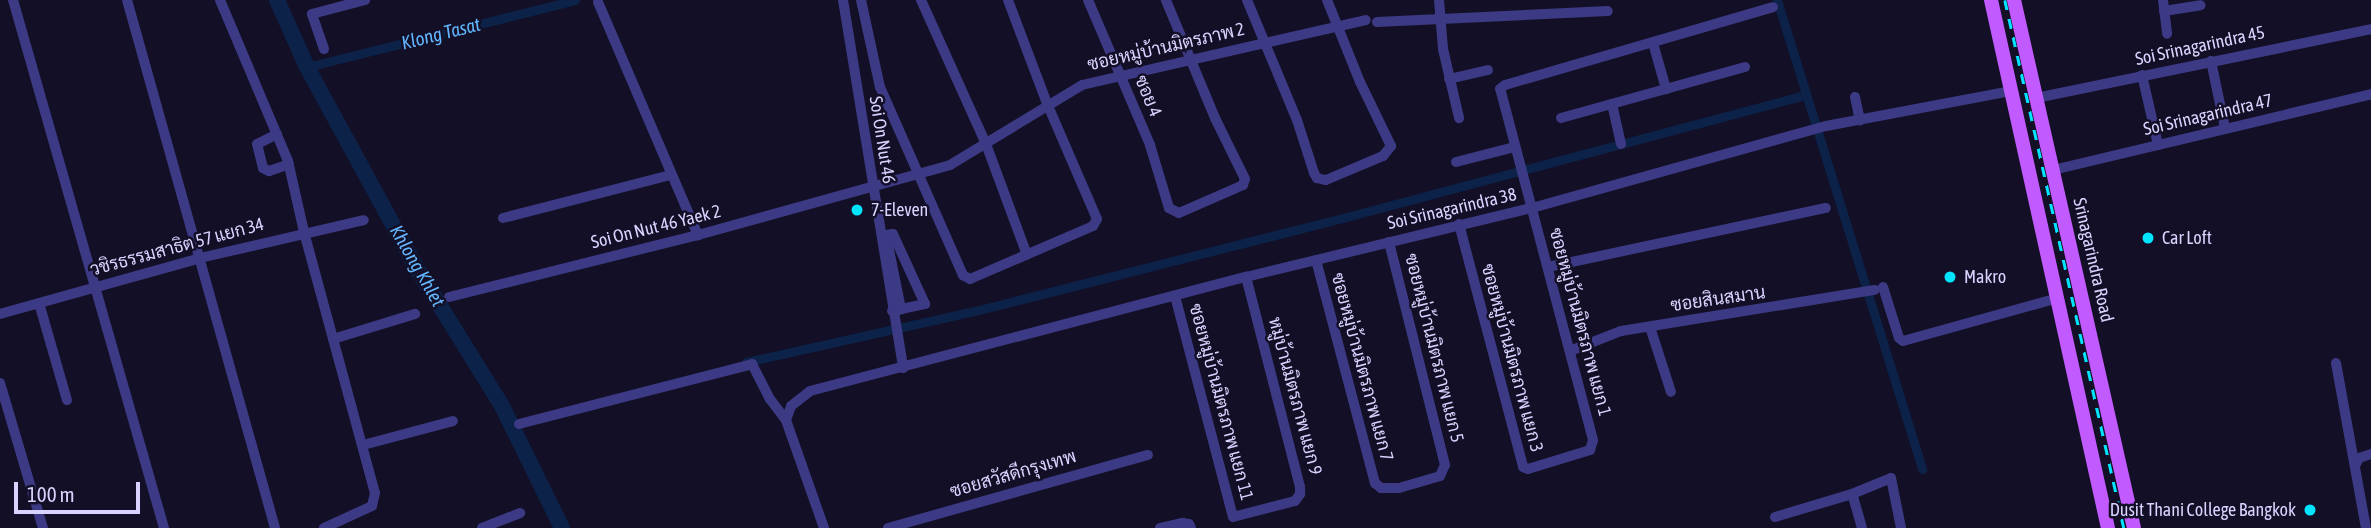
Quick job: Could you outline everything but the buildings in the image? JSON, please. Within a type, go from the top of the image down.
[{"type":"main road","points":[[1991,0],[2109,528]]},
{"type":"main road","name":"Srinagarindra Road","points":[[2014,0],[2134,528]]},
{"type":"street","points":[[13,0],[93,288],[164,528]]},
{"type":"street","points":[[127,0],[275,528]]},
{"type":"street","points":[[219,0],[289,164],[304,232],[376,498],[375,503],[324,528]]},
{"type":"street","points":[[324,49],[312,14],[365,0]]},
{"type":"street","name":"Soi On Nut 46","points":[[843,0],[871,188],[903,368]]},
{"type":"street","points":[[861,0],[880,87],[966,278],[976,278],[1093,226],[1096,222],[1008,0]]},
{"type":"street","points":[[921,0],[986,144],[1027,255]]},
{"type":"street","name":"ซอย 4","points":[[1087,0],[1150,145],[1169,208],[1179,213],[1245,182],[1240,163],[1215,118],[1190,58]]},
{"type":"street","points":[[1166,0],[1190,58]]},
{"type":"street","points":[[1247,0],[1297,120],[1314,173],[1317,178],[1326,180],[1383,156],[1391,146],[1327,0]]},
{"type":"street","points":[[1439,0],[1449,79],[1459,118]]},
{"type":"street","points":[[598,2],[698,235]]},
{"type":"street","points":[[2168,34],[2164,6],[2202,5]]},
{"type":"street","points":[[1666,89],[1653,43],[1773,7]]},
{"type":"street","name":"ซอยหมู่บ้านมิตรภาพ 2","points":[[871,188],[950,165],[1073,88],[1190,58],[1372,21],[1608,11]]},
{"type":"street","name":"Soi Srinagarindra 45","points":[[2036,98],[2371,29]]},
{"type":"street","name":"ซอยหมู่บ้านมิตรภาพ แยก 1","points":[[1555,461],[1590,450],[1593,444],[1500,94],[1502,87],[1653,43]]},
{"type":"street","points":[[2211,61],[2225,128]]},
{"type":"street","points":[[1561,118],[1745,67]]},
{"type":"street","points":[[1449,79],[1488,70]]},
{"type":"street","points":[[2143,75],[2158,145]]},
{"type":"street","name":"Soi Srinagarindra 38","points":[[786,420],[791,406],[810,391],[1246,277],[1532,208],[1826,126],[2011,91]]},
{"type":"street","name":"Soi Srinagarindra 47","points":[[2053,170],[2371,94]]},
{"type":"street","points":[[1855,97],[1860,120]]},
{"type":"street","points":[[1612,104],[1621,144]]},
{"type":"street","points":[[277,134],[257,144],[263,168],[269,171],[289,164]]},
{"type":"street","points":[[1455,162],[1516,147]]},
{"type":"street","points":[[503,218],[670,175]]},
{"type":"street","name":"Soi On Nut 46 Yaek 2","points":[[449,297],[698,235],[871,188]]},
{"type":"street","points":[[1548,267],[1826,208]]},
{"type":"street","name":"วชิรธรรมสาธิต 57 แยก 34","points":[[0,314],[200,258],[364,220]]},
{"type":"street","name":"ซอยหมู่บ้านมิตรภาพ แยก 3","points":[[1459,225],[1521,463],[1528,469],[1555,461]]},
{"type":"street","points":[[893,233],[925,304],[895,313],[886,235],[893,233]]},
{"type":"street","name":"ซอยหมู่บ้านมิตรภาพ แยก 5","points":[[1389,242],[1445,465],[1440,476],[1414,484]]},
{"type":"street","name":"ซอยหมู่บ้านมิตรภาพ แยก 7","points":[[1316,260],[1375,483],[1387,489],[1414,484]]},
{"type":"street","name":"หมู่บ้านมิตรภาพ แยก 9","points":[[1233,517],[1295,501],[1301,491],[1246,277]]},
{"type":"street","name":"ซอยสินสมาน","points":[[1570,351],[1612,334],[1861,294],[1879,288],[1899,338],[1903,341],[2058,298]]},
{"type":"street","name":"ซอยหมู่บ้านมิตรภาพ แยก 11","points":[[1175,296],[1233,517]]},
{"type":"street","points":[[39,303],[67,400]]},
{"type":"street","points":[[334,339],[415,314]]},
{"type":"street","points":[[1650,327],[1671,392]]},
{"type":"street","points":[[2336,363],[2356,464],[2366,499],[2366,528]]},
{"type":"street","points":[[519,424],[752,364],[769,399],[786,420],[824,528]]},
{"type":"street","points":[[0,383],[43,528]]},
{"type":"street","points":[[363,445],[453,421]]},
{"type":"street","name":"ซอยสวัสดีกรุงเทพ","points":[[888,528],[1148,454]]},
{"type":"street","points":[[2356,464],[2358,458],[2371,454]]},
{"type":"street","points":[[1775,517],[1852,494],[1891,478],[1901,528]]},
{"type":"street","points":[[1852,494],[1862,528]]},
{"type":"street","points":[[482,528],[520,513]]},
{"type":"street","points":[[1160,528],[1182,523],[1189,524],[1191,528]]},
{"type":"waterway","name":"Khlong Khlet","points":[[277,0],[307,67],[419,272],[501,404],[562,528]]},
{"type":"waterway","name":"Klong Tasat","points":[[307,67],[575,0]]},
{"type":"waterway","points":[[1777,0],[1922,469]]},
{"type":"waterway","points":[[746,362],[979,310],[1339,219],[1806,95]]},
{"type":"railway","points":[[2005,0],[2124,528]]},
{"type":"place","name":"7-Eleven","points":[[857,210]]},
{"type":"place","name":"Car Loft","points":[[2148,238]]},
{"type":"place","name":"Makro","points":[[1950,277]]},
{"type":"place","name":"Dusit Thani College Bangkok","points":[[2310,510]]}]
